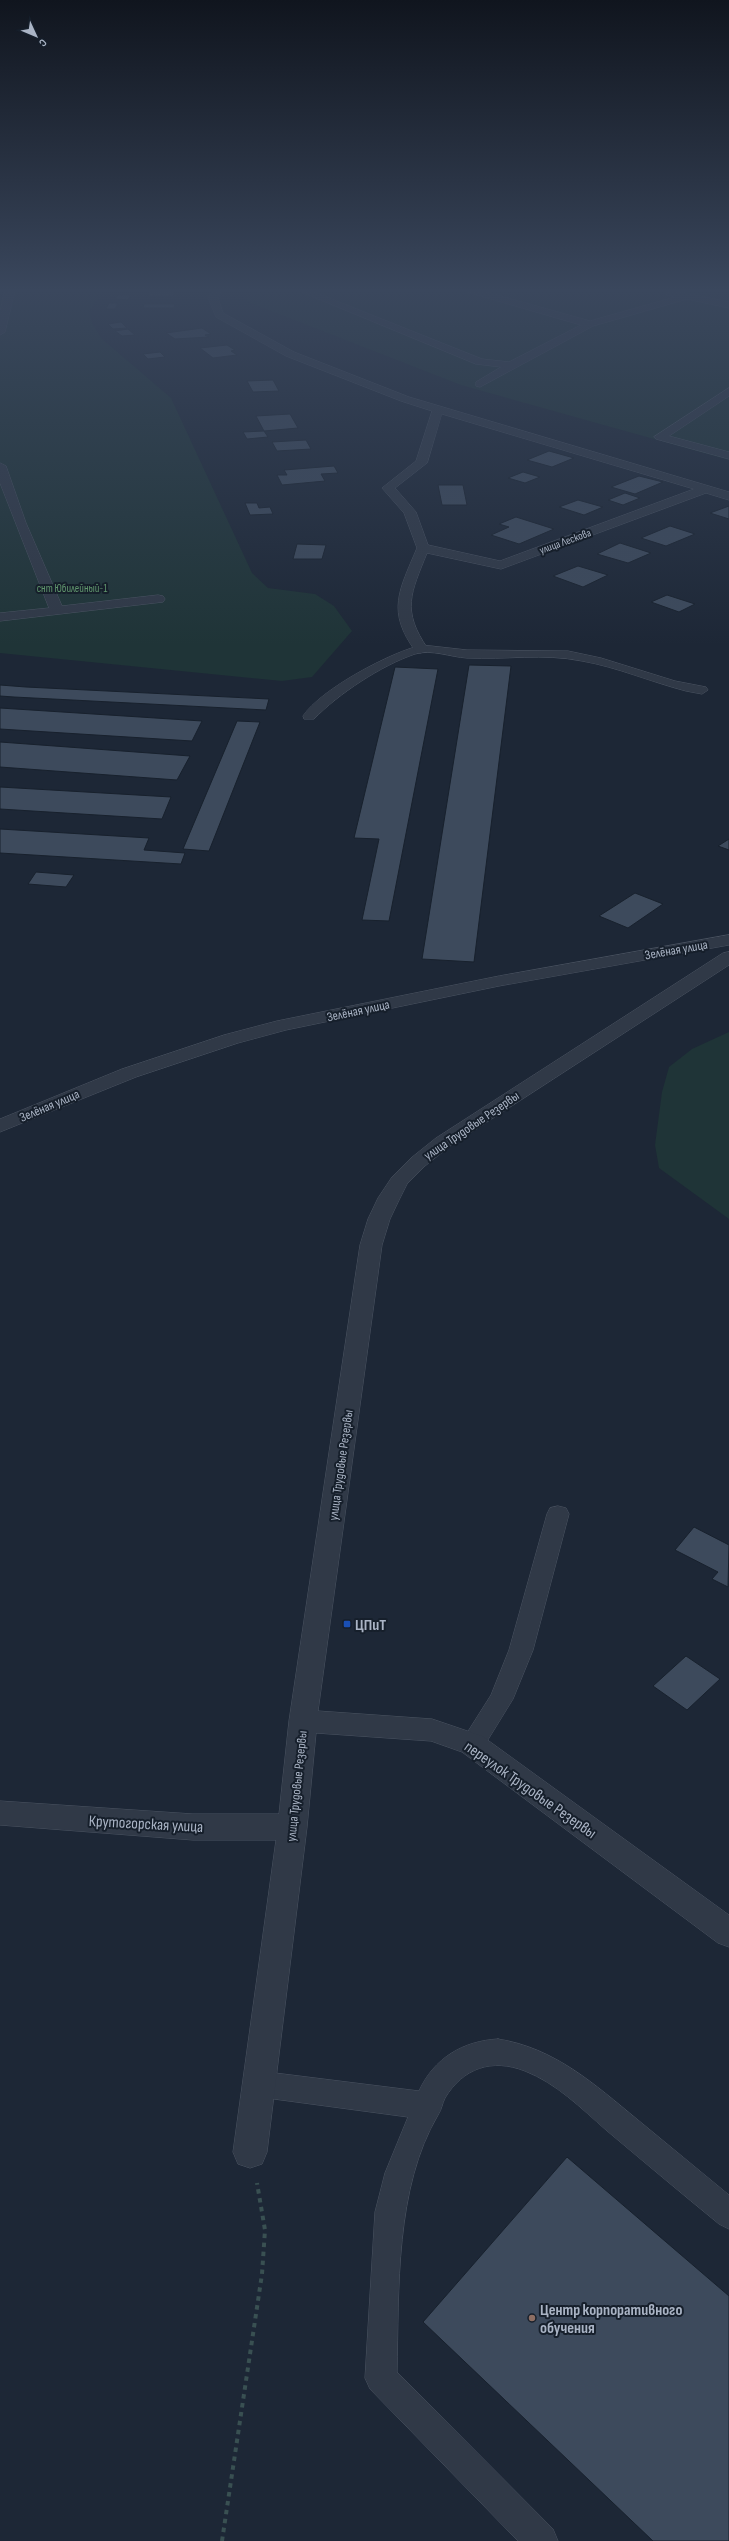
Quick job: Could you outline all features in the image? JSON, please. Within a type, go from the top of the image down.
[{"type":"street","points":[[421,649],[414,640],[405,622],[404,600],[423,548],[410,512],[388,488],[421,462],[438,409],[729,496]]},
{"type":"street","points":[[703,409],[660,437],[729,456]]},
{"type":"street","points":[[0,466],[20,523],[56,612]]},
{"type":"street","name":"улица Лескова","points":[[423,548],[501,565],[705,489]]},
{"type":"street","points":[[0,617],[56,612],[158,599]]},
{"type":"street","name":"Зелёная улица","points":[[0,1126],[142,1069],[231,1039],[284,1025],[529,975],[729,940]]},
{"type":"street","name":"улица Трудовые Резервы","points":[[250,2152],[260,2084],[292,1827],[303,1721],[371,1245],[379,1219],[399,1181],[443,1142],[729,957]]},
{"type":"street","name":"переулок Трудовые Резервы","points":[[303,1721],[432,1730],[472,1744],[729,1933]]},
{"type":"street","name":"Крутогорская улица","points":[[0,1813],[193,1827],[292,1827]]},
{"type":"lane","points":[[308,716],[322,703],[360,678],[380,667],[421,649],[465,654],[566,654],[599,662],[657,681],[702,690]]},
{"type":"lane","points":[[472,1744],[501,1699],[521,1650],[558,1514]]},
{"type":"lane","points":[[541,2541],[381,2378],[387,2244],[394,2191],[411,2142],[436,2087],[449,2071],[465,2059],[480,2052],[499,2050],[523,2055],[547,2066],[568,2080],[729,2214]]},
{"type":"lane","points":[[260,2084],[428,2106]]},
{"type":"path","points":[[222,2541],[262,2274],[265,2230],[250,2152]]},
{"type":"green space","name":"снт Юбилейный-1","points":[[0,409],[176,409],[252,573],[268,588],[315,594],[334,606],[352,631],[312,677],[282,681],[0,653]]},
{"type":"green space","points":[[545,409],[729,409],[729,460]]},
{"type":"green space","points":[[729,1032],[729,1219],[659,1168],[655,1145],[662,1092],[669,1067],[692,1049]]},
{"type":"building","points":[[290,414],[298,428],[264,431],[256,416]]},
{"type":"building","points":[[264,431],[268,437],[247,439],[243,432]]},
{"type":"building","points":[[306,440],[311,449],[277,451],[272,442]]},
{"type":"building","points":[[549,451],[574,458],[552,467],[527,460]]},
{"type":"building","points":[[334,466],[338,473],[321,474],[325,481],[282,485],[277,475],[287,475],[284,470]]},
{"type":"building","points":[[523,472],[540,477],[525,483],[508,478]]},
{"type":"building","points":[[639,476],[663,482],[635,494],[611,487]]},
{"type":"building","points":[[438,485],[463,485],[467,505],[442,505]]},
{"type":"building","points":[[625,493],[640,498],[623,505],[608,500]]},
{"type":"building","points":[[578,500],[603,507],[584,515],[559,507]]},
{"type":"building","points":[[245,503],[257,503],[259,508],[270,507],[273,514],[250,515]]},
{"type":"building","points":[[729,506],[729,519],[710,513]]},
{"type":"building","points":[[516,517],[554,529],[519,544],[491,535],[509,527],[499,524]]},
{"type":"building","points":[[670,526],[695,534],[666,546],[641,538]]},
{"type":"building","points":[[620,543],[651,553],[628,563],[597,554]]},
{"type":"building","points":[[297,544],[326,545],[322,559],[293,559]]},
{"type":"building","points":[[578,566],[608,575],[583,587],[553,576]]},
{"type":"building","points":[[667,595],[695,604],[679,612],[651,602]]},
{"type":"building","points":[[469,665],[511,666],[474,962],[422,959]]},
{"type":"building","points":[[395,667],[438,669],[389,921],[362,920],[379,839],[354,838]]},
{"type":"building","points":[[0,685],[269,699],[266,710],[14,697],[0,696]]},
{"type":"building","points":[[0,708],[202,721],[192,741],[0,729]]},
{"type":"building","points":[[237,721],[260,722],[209,851],[183,849]]},
{"type":"building","points":[[0,742],[190,756],[177,780],[0,767]]},
{"type":"building","points":[[0,787],[171,797],[162,819],[0,809]]},
{"type":"building","points":[[0,829],[149,838],[144,850],[185,853],[181,864],[0,853]]},
{"type":"building","points":[[729,839],[729,850],[718,846]]},
{"type":"building","points":[[36,872],[74,875],[66,887],[28,884]]},
{"type":"building","points":[[635,893],[663,904],[628,928],[599,916]]},
{"type":"building","points":[[694,1527],[729,1545],[728,1587],[712,1579],[718,1572],[675,1550]]},
{"type":"building","points":[[686,1656],[720,1679],[687,1710],[653,1686]]},
{"type":"building","points":[[567,2157],[729,2296],[729,2541],[653,2541],[423,2322]]},
{"type":"place","name":"ЦПиТ","points":[[347,1624]]},
{"type":"place","name":"Центр корпоративного обучения","points":[[532,2318]]}]
